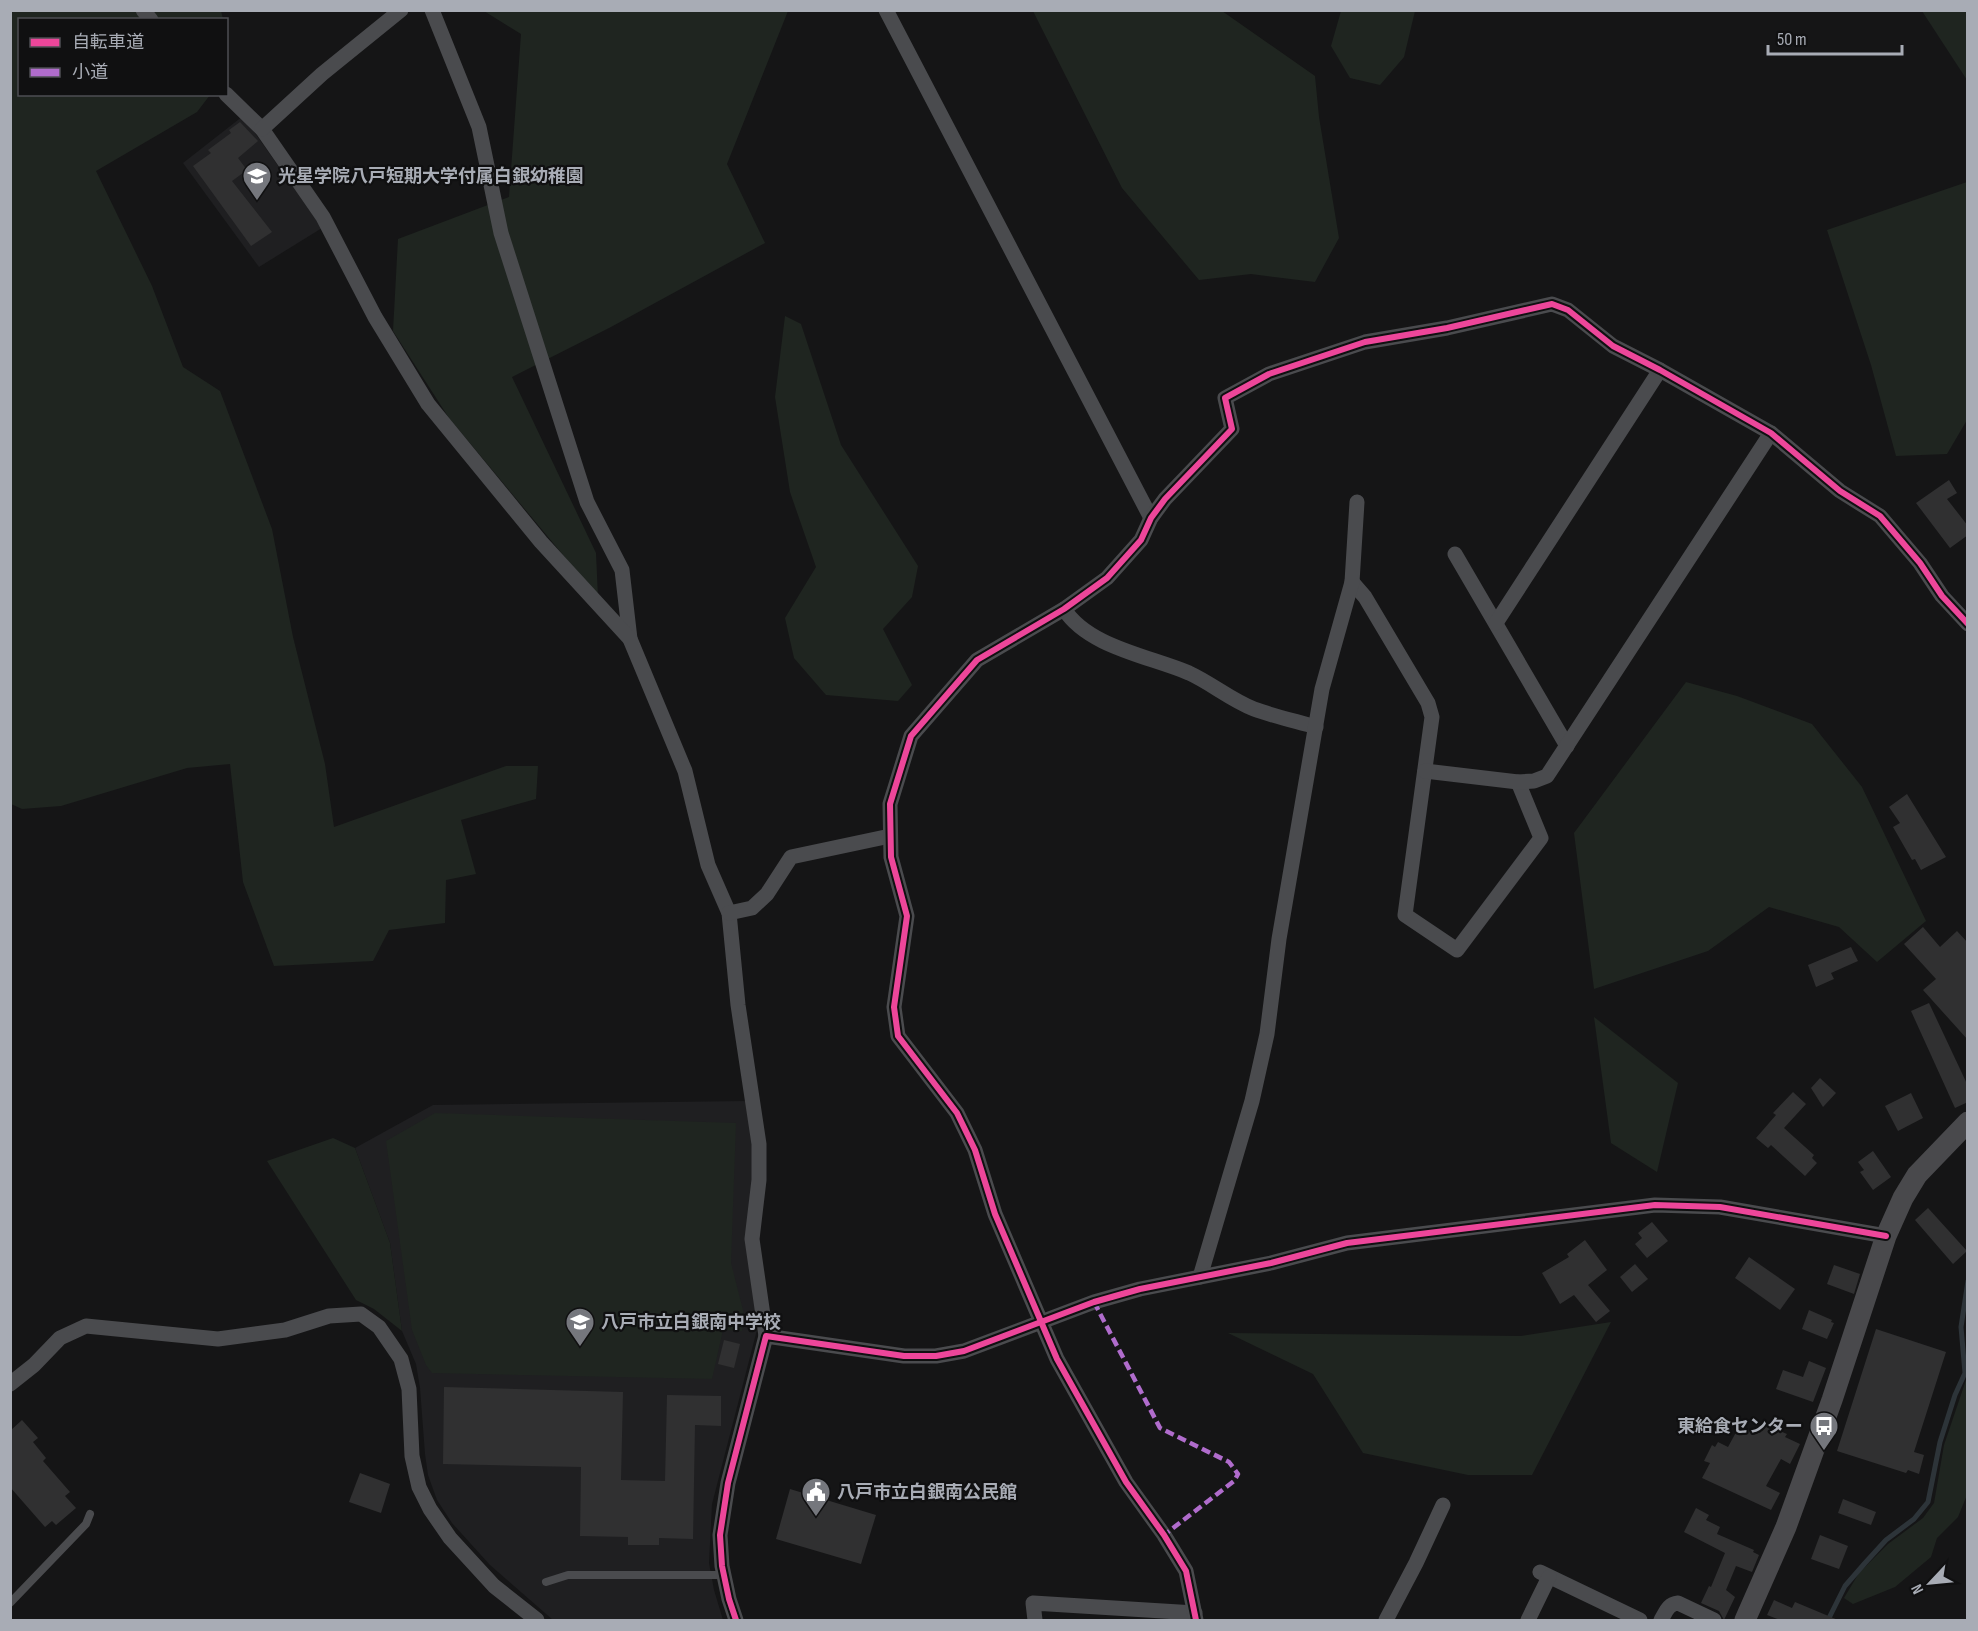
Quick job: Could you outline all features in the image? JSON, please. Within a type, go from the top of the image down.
[{"type":"street","points":[[262,129],[322,74],[401,10]]},
{"type":"street","points":[[432,10],[478,126],[501,233],[587,502],[622,570],[630,639],[685,771],[708,865],[729,913],[738,1005],[759,1144],[759,1180],[752,1239],[766,1336],[728,1483],[720,1535],[724,1575],[736,1620]]},
{"type":"street","points":[[886,10],[1151,518]]},
{"type":"street","points":[[228,96],[262,129],[323,217],[375,317],[428,404],[542,542],[630,639]]},
{"type":"street","points":[[1035,1620],[1033,1603],[1135,1616],[1196,1617],[1186,1571],[1164,1535],[1126,1482],[1057,1359],[995,1214],[975,1150],[957,1113],[898,1036],[894,1007],[907,916],[891,857],[890,804],[911,736],[977,660],[1064,609],[1107,578],[1140,540],[1151,518],[1165,499],[1232,429],[1225,398],[1269,374],[1365,342],[1447,328],[1552,304],[1568,310],[1613,346],[1660,369],[1771,433],[1823,478],[1880,516],[1920,563],[1942,596],[1968,624]]},
{"type":"street","points":[[1496,623],[1660,369]]},
{"type":"street","points":[[1425,771],[1518,782],[1534,781],[1546,776],[1771,433]]},
{"type":"street","points":[[1200,1277],[1252,1101],[1268,1034],[1279,939],[1322,689],[1352,582],[1357,502]]},
{"type":"street","points":[[1455,554],[1567,746]]},
{"type":"street","points":[[1352,582],[1365,597],[1428,703],[1432,717],[1405,915],[1457,950],[1541,838],[1518,782]]},
{"type":"street","points":[[1064,609],[1070,620],[1083,631],[1142,658],[1189,673],[1252,708],[1316,727]]},
{"type":"street","points":[[729,913],[752,908],[767,894],[791,857],[890,836]]},
{"type":"street","points":[[1745,1620],[1786,1527],[1832,1400],[1886,1236],[1903,1198],[1917,1175],[1968,1122]]},
{"type":"street","points":[[766,1336],[904,1356],[936,1356],[964,1351],[1117,1295],[1271,1263],[1347,1243],[1655,1205],[1720,1207],[1886,1236]]},
{"type":"street","points":[[10,1383],[34,1365],[60,1338],[86,1326],[218,1339],[285,1330],[329,1316],[361,1314],[379,1327],[402,1359],[409,1389],[412,1456],[419,1487],[430,1509],[450,1538],[494,1586],[537,1620]]},
{"type":"street","points":[[1386,1620],[1443,1505]]},
{"type":"street","points":[[1528,1620],[1545,1575],[1641,1620]]},
{"type":"street","points":[[1661,1620],[1673,1604],[1678,1604],[1714,1620]]},
{"type":"lane","points":[[10,1603],[86,1524],[90,1514]]},
{"type":"lane","points":[[546,1582],[568,1575],[724,1575]]},
{"type":"shaded area","points":[[10,11],[221,11],[223,18],[18,18],[18,96],[209,96],[197,112],[96,171],[152,286],[183,367],[220,391],[272,529],[293,637],[325,764],[334,827],[506,766],[538,766],[536,799],[461,820],[476,874],[446,880],[445,923],[389,930],[373,961],[274,966],[243,882],[230,764],[187,768],[61,806],[22,809],[11,804]]},
{"type":"shaded area","points":[[484,11],[788,11],[727,164],[765,243],[611,327],[512,377],[596,553],[598,597],[449,418],[393,331],[398,239],[509,197],[521,34]]},
{"type":"shaded area","points":[[1033,11],[1222,11],[1315,76],[1319,117],[1339,238],[1315,282],[1251,274],[1199,280],[1122,188]]},
{"type":"shaded area","points":[[1341,11],[1415,11],[1404,57],[1380,85],[1350,78],[1331,46]]},
{"type":"shaded area","points":[[1922,11],[1967,11],[1967,80]]},
{"type":"shaded area","name":"光星学院八戸短期大学付属白銀幼稚園","points":[[243,116],[322,228],[259,267],[183,163]]},
{"type":"shaded area","points":[[1967,182],[1967,420],[1947,454],[1896,456],[1871,365],[1827,230]]},
{"type":"shaded area","points":[[785,316],[801,324],[841,445],[918,566],[912,597],[883,629],[912,685],[898,701],[826,695],[794,658],[785,618],[816,567],[790,492],[775,397]]},
{"type":"shaded area","points":[[1686,682],[1737,696],[1812,724],[1862,787],[1926,921],[1877,962],[1839,927],[1769,907],[1708,951],[1594,989],[1574,833]]},
{"type":"shaded area","points":[[1594,1017],[1678,1083],[1657,1172],[1611,1143]]},
{"type":"shaded area","name":"八戸市立白銀南中学校","points":[[747,1101],[753,1148],[758,1326],[712,1504],[709,1563],[723,1620],[553,1620],[490,1565],[452,1523],[437,1500],[428,1475],[420,1388],[416,1364],[402,1331],[390,1243],[355,1148],[433,1105]]},
{"type":"shaded area","points":[[435,1113],[736,1123],[731,1263],[744,1314],[742,1331],[723,1330],[712,1379],[432,1373],[426,1365],[412,1330],[386,1141]]},
{"type":"shaded area","points":[[333,1138],[355,1148],[390,1243],[402,1331],[374,1309],[356,1300],[267,1161]]},
{"type":"shaded area","points":[[1611,1322],[1532,1475],[1468,1475],[1363,1453],[1313,1374],[1228,1333],[1521,1336]]},
{"type":"shaded area","points":[[1967,1377],[1967,1495],[1958,1517],[1937,1538],[1931,1557],[1895,1587],[1853,1604],[1844,1598],[1859,1573],[1888,1544],[1923,1518],[1934,1503],[1944,1445]]},
{"type":"building","points":[[240,122],[258,141],[238,158],[247,170],[232,181],[272,232],[251,246],[193,166],[211,153],[208,150],[231,133],[229,130]]},
{"type":"building","points":[[1949,480],[1957,493],[1947,499],[1968,526],[1968,535],[1950,548],[1916,503]]},
{"type":"building","points":[[1907,794],[1946,857],[1921,870],[1915,859],[1912,860],[1893,827],[1900,823],[1889,807]]},
{"type":"building","points":[[1923,927],[1940,947],[1957,931],[1968,943],[1968,1040],[1923,990],[1936,979],[1904,944]]},
{"type":"building","points":[[1851,947],[1858,961],[1831,973],[1834,979],[1816,987],[1808,965]]},
{"type":"building","points":[[1929,1003],[1968,1086],[1968,1102],[1955,1108],[1911,1011]]},
{"type":"building","points":[[1820,1078],[1836,1093],[1823,1107],[1811,1088]]},
{"type":"building","points":[[1793,1092],[1806,1104],[1784,1128],[1814,1155],[1812,1158],[1817,1163],[1805,1176],[1771,1145],[1768,1148],[1756,1138],[1776,1115],[1773,1113]]},
{"type":"building","points":[[1911,1093],[1923,1118],[1898,1131],[1885,1106]]},
{"type":"building","points":[[1873,1151],[1891,1177],[1873,1190],[1860,1172],[1864,1170],[1858,1162]]},
{"type":"building","points":[[1928,1208],[1967,1251],[1953,1264],[1915,1220]]},
{"type":"building","points":[[1652,1222],[1668,1241],[1647,1258],[1635,1244],[1642,1238],[1638,1233]]},
{"type":"building","points":[[1585,1240],[1607,1270],[1588,1285],[1610,1311],[1596,1322],[1574,1295],[1560,1304],[1542,1273],[1569,1257],[1567,1254]]},
{"type":"building","points":[[1749,1257],[1795,1289],[1780,1310],[1735,1278]]},
{"type":"building","points":[[1635,1264],[1648,1279],[1632,1292],[1620,1277]]},
{"type":"building","points":[[1834,1265],[1860,1274],[1854,1294],[1827,1284]]},
{"type":"building","points":[[1809,1310],[1834,1323],[1827,1339],[1802,1329]]},
{"type":"building","points":[[1876,1329],[1946,1352],[1914,1452],[1924,1455],[1919,1474],[1908,1470],[1906,1473],[1837,1451]]},
{"type":"building","points":[[724,1340],[740,1344],[734,1368],[718,1364]]},
{"type":"building","points":[[1809,1361],[1826,1368],[1813,1402],[1776,1389],[1783,1370],[1803,1377]]},
{"type":"building","points":[[444,1387],[623,1392],[621,1480],[665,1481],[667,1395],[721,1396],[721,1426],[695,1425],[693,1539],[659,1538],[659,1545],[628,1545],[628,1537],[580,1536],[581,1467],[443,1464]]},
{"type":"building","points":[[22,1420],[38,1438],[33,1442],[46,1458],[43,1461],[70,1492],[65,1496],[76,1508],[56,1525],[52,1521],[45,1527],[10,1487],[10,1431]]},
{"type":"building","points":[[1740,1425],[1757,1434],[1764,1426],[1772,1430],[1773,1428],[1787,1434],[1785,1437],[1800,1444],[1790,1464],[1781,1459],[1766,1486],[1780,1493],[1771,1510],[1702,1478],[1710,1463],[1704,1461],[1712,1445],[1715,1447],[1718,1442],[1728,1447]]},
{"type":"building","points":[[360,1473],[390,1484],[381,1513],[349,1502]]},
{"type":"building","points":[[790,1489],[876,1515],[861,1564],[776,1539]]},
{"type":"building","points":[[1843,1499],[1876,1512],[1871,1525],[1838,1513]]},
{"type":"building","points":[[1696,1508],[1709,1515],[1706,1520],[1720,1527],[1717,1534],[1754,1550],[1753,1552],[1759,1555],[1752,1572],[1736,1566],[1726,1590],[1735,1597],[1724,1620],[1719,1611],[1701,1603],[1709,1586],[1711,1587],[1725,1553],[1684,1532]]},
{"type":"building","points":[[1820,1535],[1848,1546],[1839,1569],[1811,1559]]},
{"type":"building","points":[[1774,1600],[1792,1608],[1795,1602],[1838,1620],[1780,1620],[1767,1615]]},
{"type":"waterway","points":[[1828,1620],[1845,1586],[1886,1540],[1914,1519],[1928,1502],[1940,1442],[1955,1395],[1965,1373],[1961,1327],[1968,1281]]},
{"type":"marked path","points":[[1094,1302],[1160,1428],[1229,1462],[1238,1474],[1234,1481],[1164,1535]]},
{"type":"cycle path","points":[[1196,1620],[1186,1571],[1164,1535],[1126,1482],[1057,1359],[995,1214],[975,1150],[957,1113],[898,1036],[894,1007],[907,916],[891,857],[890,804],[911,736],[977,660],[1064,609],[1107,578],[1141,540],[1151,518],[1165,499],[1232,429],[1225,398],[1269,374],[1365,342],[1447,328],[1552,304],[1568,310],[1613,346],[1771,433],[1840,491],[1880,516],[1920,563],[1942,596],[1968,624]]},
{"type":"cycle path","points":[[736,1620],[722,1566],[720,1535],[728,1483],[766,1336],[904,1356],[936,1356],[964,1351],[1094,1302],[1140,1289],[1271,1263],[1347,1243],[1655,1205],[1720,1207],[1886,1236]]},
{"type":"place","name":"光星学院八戸短期大学付属白銀幼稚園","points":[[257,202]]},
{"type":"place","name":"八戸市立白銀南中学校","points":[[580,1348]]},
{"type":"place","name":"東給食センター","points":[[1824,1452]]},
{"type":"place","name":"八戸市立白銀南公民館","points":[[816,1518]]}]
